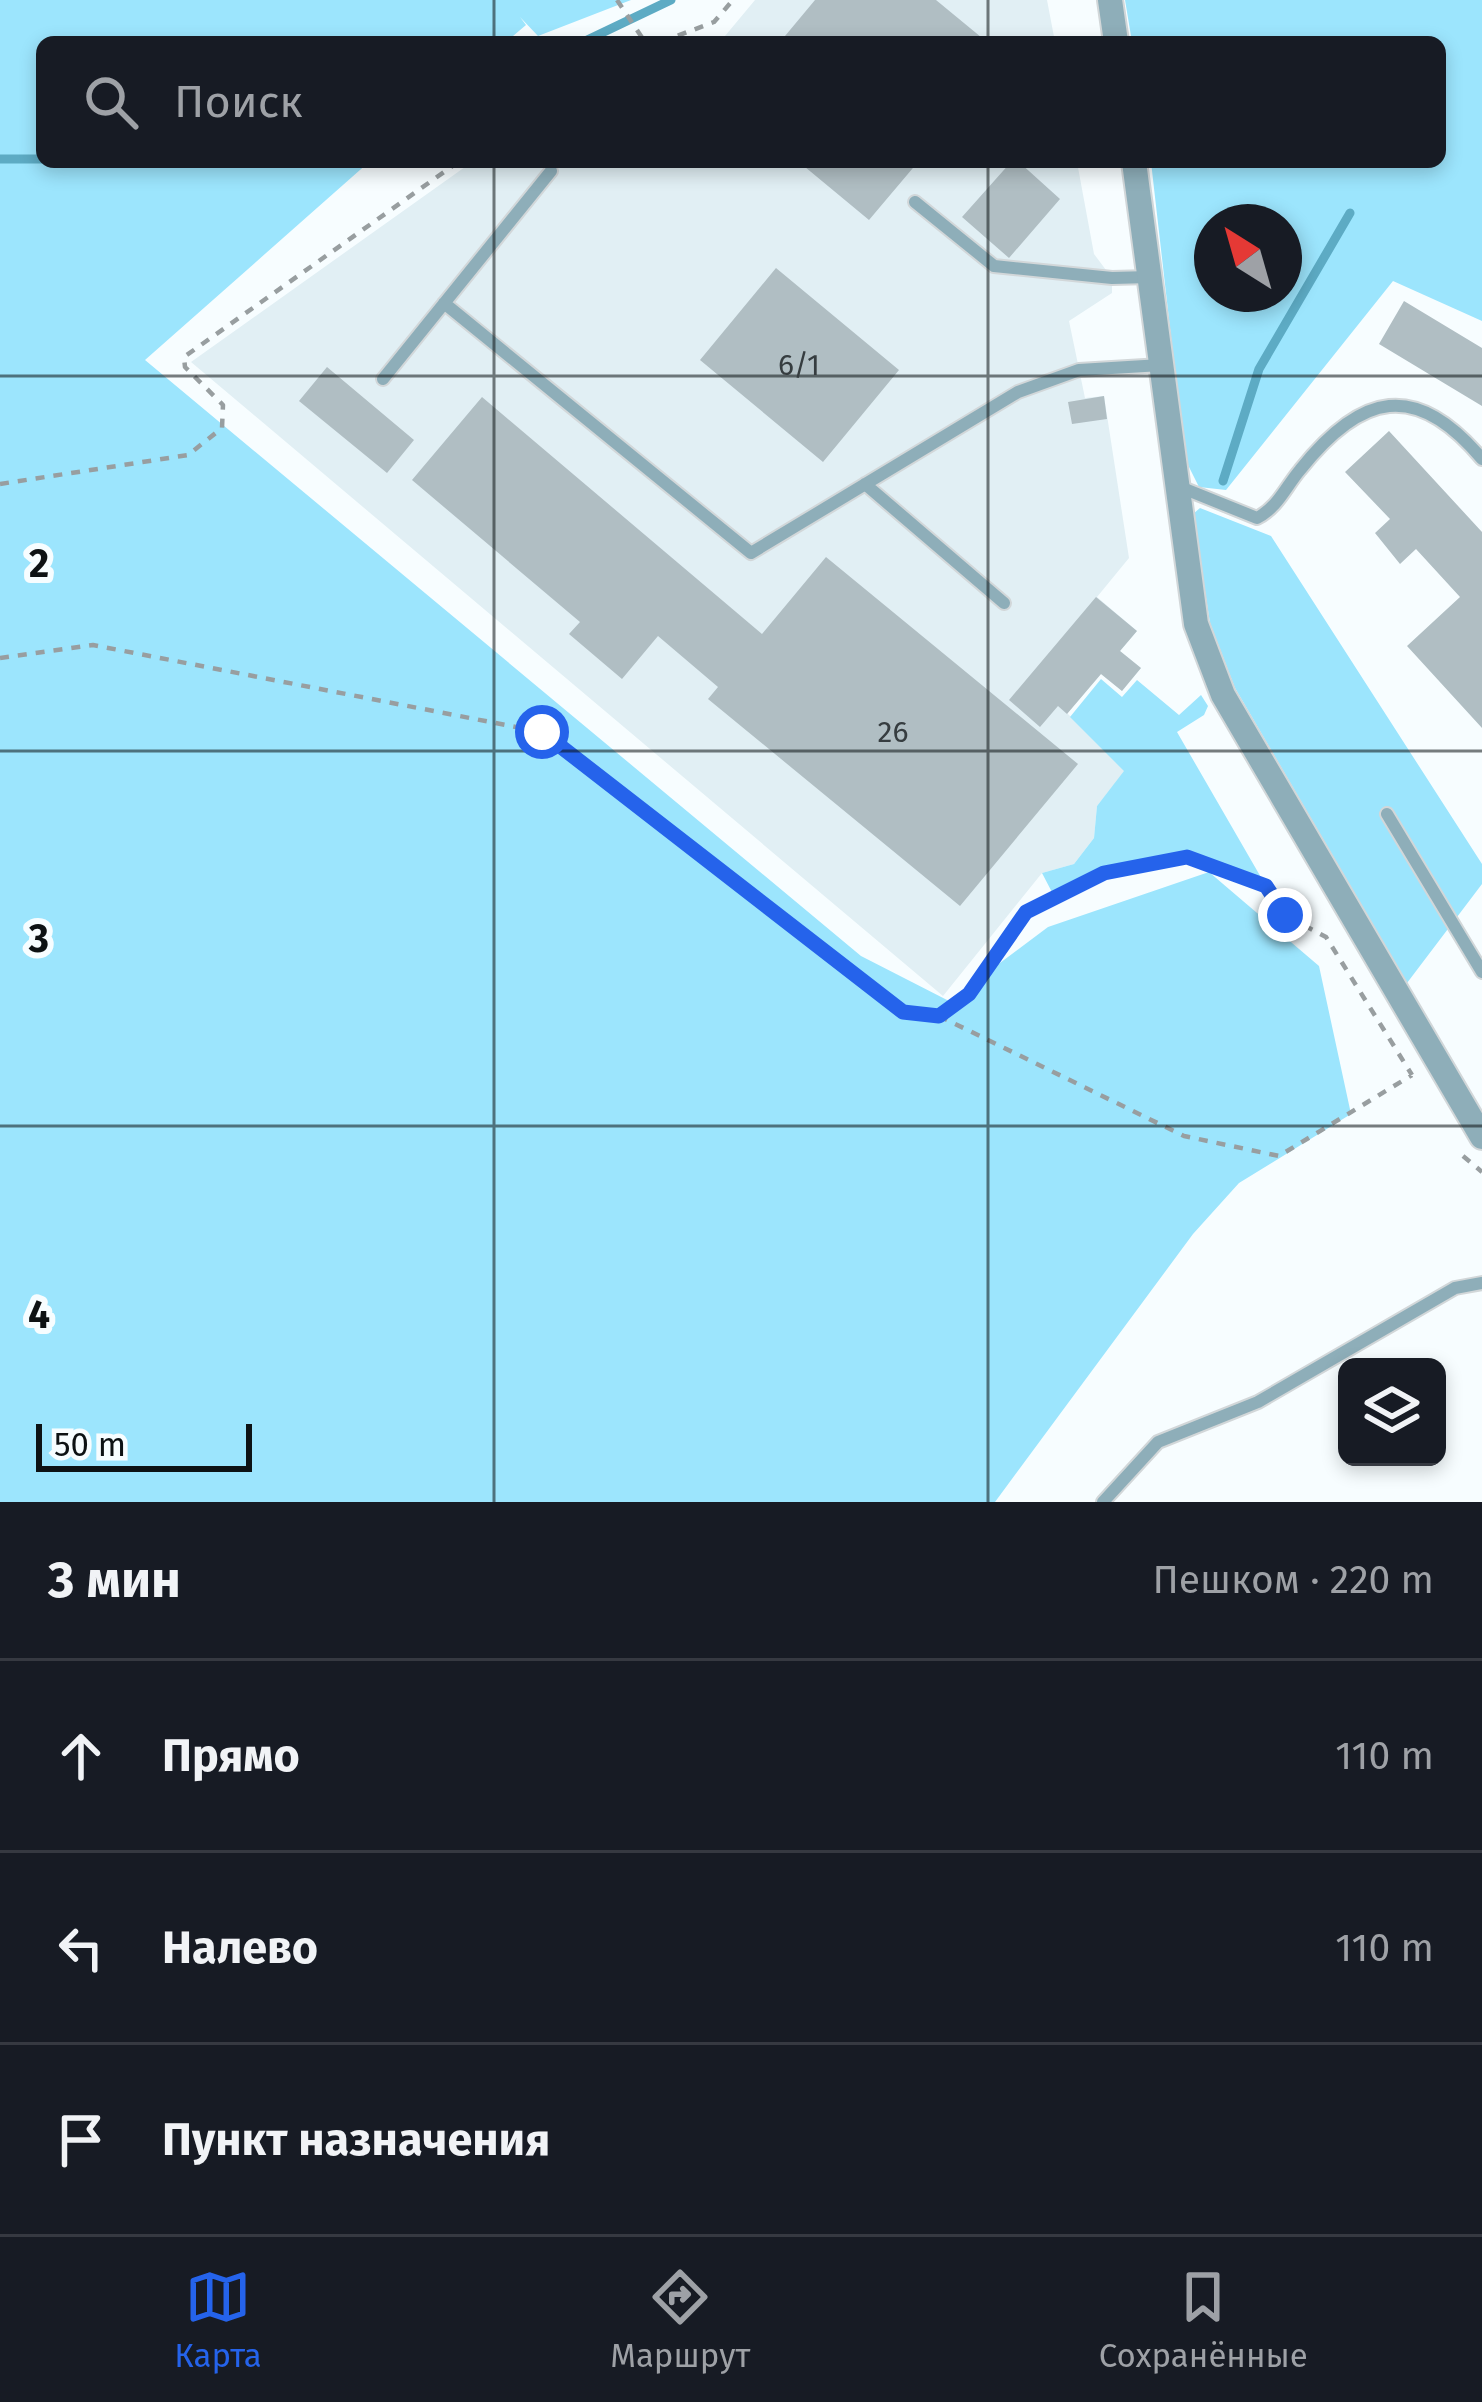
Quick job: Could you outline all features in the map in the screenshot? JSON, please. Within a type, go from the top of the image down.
[{"type":"street","points":[[1110,0],[1115,36]]},
{"type":"street","points":[[1135,168],[1196,624],[1222,695],[1482,1137]]},
{"type":"lane","points":[[383,379],[551,171]]},
{"type":"lane","points":[[915,202],[994,266],[1112,278],[1151,277]]},
{"type":"lane","points":[[444,303],[751,553],[1018,392],[1079,370],[1162,365]]},
{"type":"lane","points":[[1175,485],[1257,518],[1272,511],[1302,467],[1370,406],[1400,402],[1456,428],[1482,459]]},
{"type":"lane","points":[[865,484],[1004,603]]},
{"type":"lane","points":[[1387,814],[1482,972]]},
{"type":"lane","points":[[1103,1502],[1158,1442],[1258,1402],[1455,1288],[1482,1282]]},
{"type":"path","points":[[617,0],[641,36]]},
{"type":"path","points":[[677,36],[714,22],[734,0]]},
{"type":"path","points":[[0,484],[188,455],[222,428],[224,405],[185,368],[184,357],[450,168]]},
{"type":"path","points":[[0,658],[93,645],[542,732],[903,1012],[939,1016],[1184,1136],[1279,1156],[1412,1075]]},
{"type":"path","points":[[939,1016],[969,994],[1026,912],[1104,873],[1187,857],[1266,886],[1285,915],[1326,937],[1423,1093]]},
{"type":"path","points":[[1457,1146],[1468,1164],[1482,1172]]},
{"type":"shaded area","points":[[0,0],[631,0],[538,36],[520,17],[526,25],[513,36],[36,36],[36,168],[362,168],[145,360],[861,956],[949,1001],[1048,927],[1209,872],[1319,966],[1351,1114],[1239,1183],[1193,1234],[995,1502],[0,1502]]},
{"type":"shaded area","points":[[755,0],[1047,0],[1054,36],[725,36]]},
{"type":"shaded area","points":[[1125,0],[1482,0],[1482,321],[1393,281],[1226,490],[1199,487],[1185,459],[1152,168],[1446,168],[1446,36],[1131,36]]},
{"type":"shaded area","points":[[464,168],[1078,168],[1094,254],[1112,278],[1112,293],[1069,321],[1085,398],[1104,396],[1129,558],[1097,597],[1137,631],[1120,651],[1141,668],[1122,691],[1101,674],[1067,713],[1125,771],[1097,806],[1094,838],[1074,864],[1042,873],[943,996],[191,362]]},
{"type":"shaded area","points":[[1200,508],[1271,536],[1482,864],[1482,884],[1407,983],[1235,688],[1210,623],[1193,514]]},
{"type":"shaded area","points":[[1101,679],[1122,697],[1137,680],[1179,715],[1201,695],[1208,706],[1204,715],[1177,732],[1266,886],[1187,857],[1104,873],[1055,898],[1042,873],[1074,864],[1094,838],[1097,806],[1124,771],[1070,717]]},
{"type":"building","points":[[815,0],[936,0],[980,36],[785,36]]},
{"type":"building","points":[[806,168],[913,168],[869,220]]},
{"type":"building","points":[[1006,168],[1026,168],[1060,199],[1009,258],[962,217]]},
{"type":"building","points":[[776,268],[899,370],[823,462],[700,360]]},
{"type":"building","points":[[1404,301],[1482,348],[1482,406],[1379,344]]},
{"type":"building","points":[[327,367],[414,440],[387,473],[299,401]]},
{"type":"building","points":[[1104,396],[1107,419],[1072,424],[1068,402]]},
{"type":"building","points":[[482,397],[762,634],[826,557],[1078,764],[960,906],[708,699],[718,687],[658,636],[622,679],[569,634],[580,622],[412,480]]},
{"type":"building","points":[[1389,431],[1482,532],[1482,728],[1407,646],[1460,597],[1416,549],[1400,564],[1375,533],[1390,519],[1345,472]]},
{"type":"building","points":[[1096,597],[1137,631],[1120,651],[1141,668],[1122,691],[1101,674],[1067,714],[1058,706],[1040,727],[1009,700]]},
{"type":"waterway","points":[[596,36],[671,0]]},
{"type":"waterway","points":[[0,159],[36,159]]},
{"type":"waterway","points":[[1223,481],[1259,369],[1350,213]]},
{"type":"route","points":[[542,732],[903,1012],[939,1016],[969,994],[1026,912],[1104,873],[1187,857],[1266,886],[1285,915]]}]
